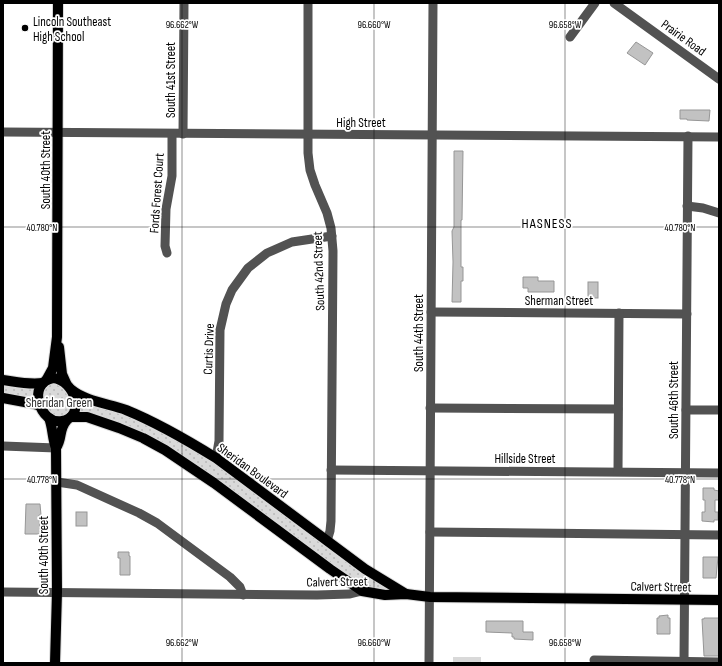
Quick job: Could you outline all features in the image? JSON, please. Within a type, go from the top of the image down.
[{"type":"main road","name":"South 40th Street","points":[[58,3],[57,337],[62,374],[69,386]]},
{"type":"main road","name":"South 40th Street","points":[[45,381],[52,368],[57,337]]},
{"type":"main road","points":[[3,380],[28,384],[57,378],[69,386],[76,403],[74,413],[69,418]]},
{"type":"main road","points":[[45,381],[38,395],[41,406],[48,418],[59,421],[69,418],[87,417],[119,428],[165,450],[220,487],[362,591]]},
{"type":"main road","name":"Sheridan Boulevard","points":[[69,386],[80,396],[120,408],[152,421],[216,458],[365,569],[406,594]]},
{"type":"main road","points":[[3,398],[41,406]]},
{"type":"main road","name":"South 40th Street","points":[[48,418],[52,427],[56,448],[57,482],[57,592],[55,663]]},
{"type":"main road","name":"South 40th Street","points":[[56,448],[60,442],[62,425],[69,418]]},
{"type":"main road","name":"Calvert Street","points":[[362,591],[385,595],[406,594],[430,597],[719,600]]},
{"type":"street","name":"South 41st Street","points":[[183,134],[184,3]]},
{"type":"street","name":"South 42nd Street","points":[[308,3],[308,154],[310,170],[327,213],[332,236],[332,470],[331,521],[327,541]]},
{"type":"street","name":"South 44th Street","points":[[429,663],[432,3]]},
{"type":"street","points":[[570,38],[595,3]]},
{"type":"street","name":"Prairie Road","points":[[614,3],[719,79]]},
{"type":"street","name":"High Street","points":[[3,132],[719,136]]},
{"type":"street","name":"Fords Forest Court","points":[[167,253],[166,209],[172,176],[172,134]]},
{"type":"street","name":"South 46th Street","points":[[684,662],[688,136]]},
{"type":"street","points":[[687,206],[703,208],[719,213]]},
{"type":"street","name":"Curtis Drive","points":[[216,458],[219,441],[220,330],[226,304],[232,290],[248,268],[267,253],[292,242],[332,236]]},
{"type":"street","name":"Sherman Street","points":[[431,312],[687,314]]},
{"type":"street","points":[[618,471],[619,313]]},
{"type":"street","points":[[430,408],[618,409]]},
{"type":"street","points":[[686,410],[719,410]]},
{"type":"street","points":[[3,446],[56,448]]},
{"type":"street","name":"Hillside Street","points":[[332,470],[618,471],[719,473]]},
{"type":"street","points":[[57,482],[68,483],[83,488],[123,505],[157,523],[230,577],[240,586],[243,595]]},
{"type":"street","points":[[430,532],[719,535]]},
{"type":"street","name":"Calvert Street","points":[[3,592],[341,595],[362,591]]},
{"type":"street","points":[[594,660],[719,662]]},
{"type":"green space","name":"Sheridan Green","points":[[47,379],[69,386],[180,436],[406,594],[372,593],[165,450],[87,417],[67,420],[3,398],[3,380]]},
{"type":"green space","points":[[453,657],[481,657],[481,663],[453,663]]},
{"type":"building","points":[[636,42],[653,53],[645,65],[627,53]]},
{"type":"building","points":[[680,110],[710,110],[709,121],[680,119]]},
{"type":"building","points":[[454,151],[463,151],[461,267],[463,267],[463,281],[461,281],[461,302],[452,302]]},
{"type":"building","points":[[523,277],[538,277],[538,281],[554,281],[554,292],[528,292],[528,288],[523,288]]},
{"type":"building","points":[[588,282],[598,282],[598,298],[588,298]]},
{"type":"building","points":[[703,488],[714,488],[714,490],[719,491],[719,500],[715,500],[715,512],[718,512],[718,520],[714,520],[714,522],[702,521],[702,512],[705,512]]},
{"type":"building","points":[[26,504],[40,504],[40,534],[25,534]]},
{"type":"building","points":[[76,512],[87,512],[87,526],[76,526]]},
{"type":"building","points":[[118,552],[129,552],[130,575],[120,575],[120,558],[118,558]]},
{"type":"building","points":[[703,557],[718,557],[716,578],[703,578]]},
{"type":"building","points":[[668,615],[668,618],[670,618],[670,634],[657,634],[657,618],[659,618],[659,616]]},
{"type":"building","points":[[719,618],[719,656],[704,656],[702,619]]},
{"type":"building","points":[[486,621],[523,621],[523,632],[533,632],[533,640],[514,639],[514,637],[512,637],[512,633],[486,632]]},
{"type":"place","name":"Lincoln Southeast High School","points":[[25,28]]},
{"type":"district","name":"HASNESS","points":[[547,223]]}]
